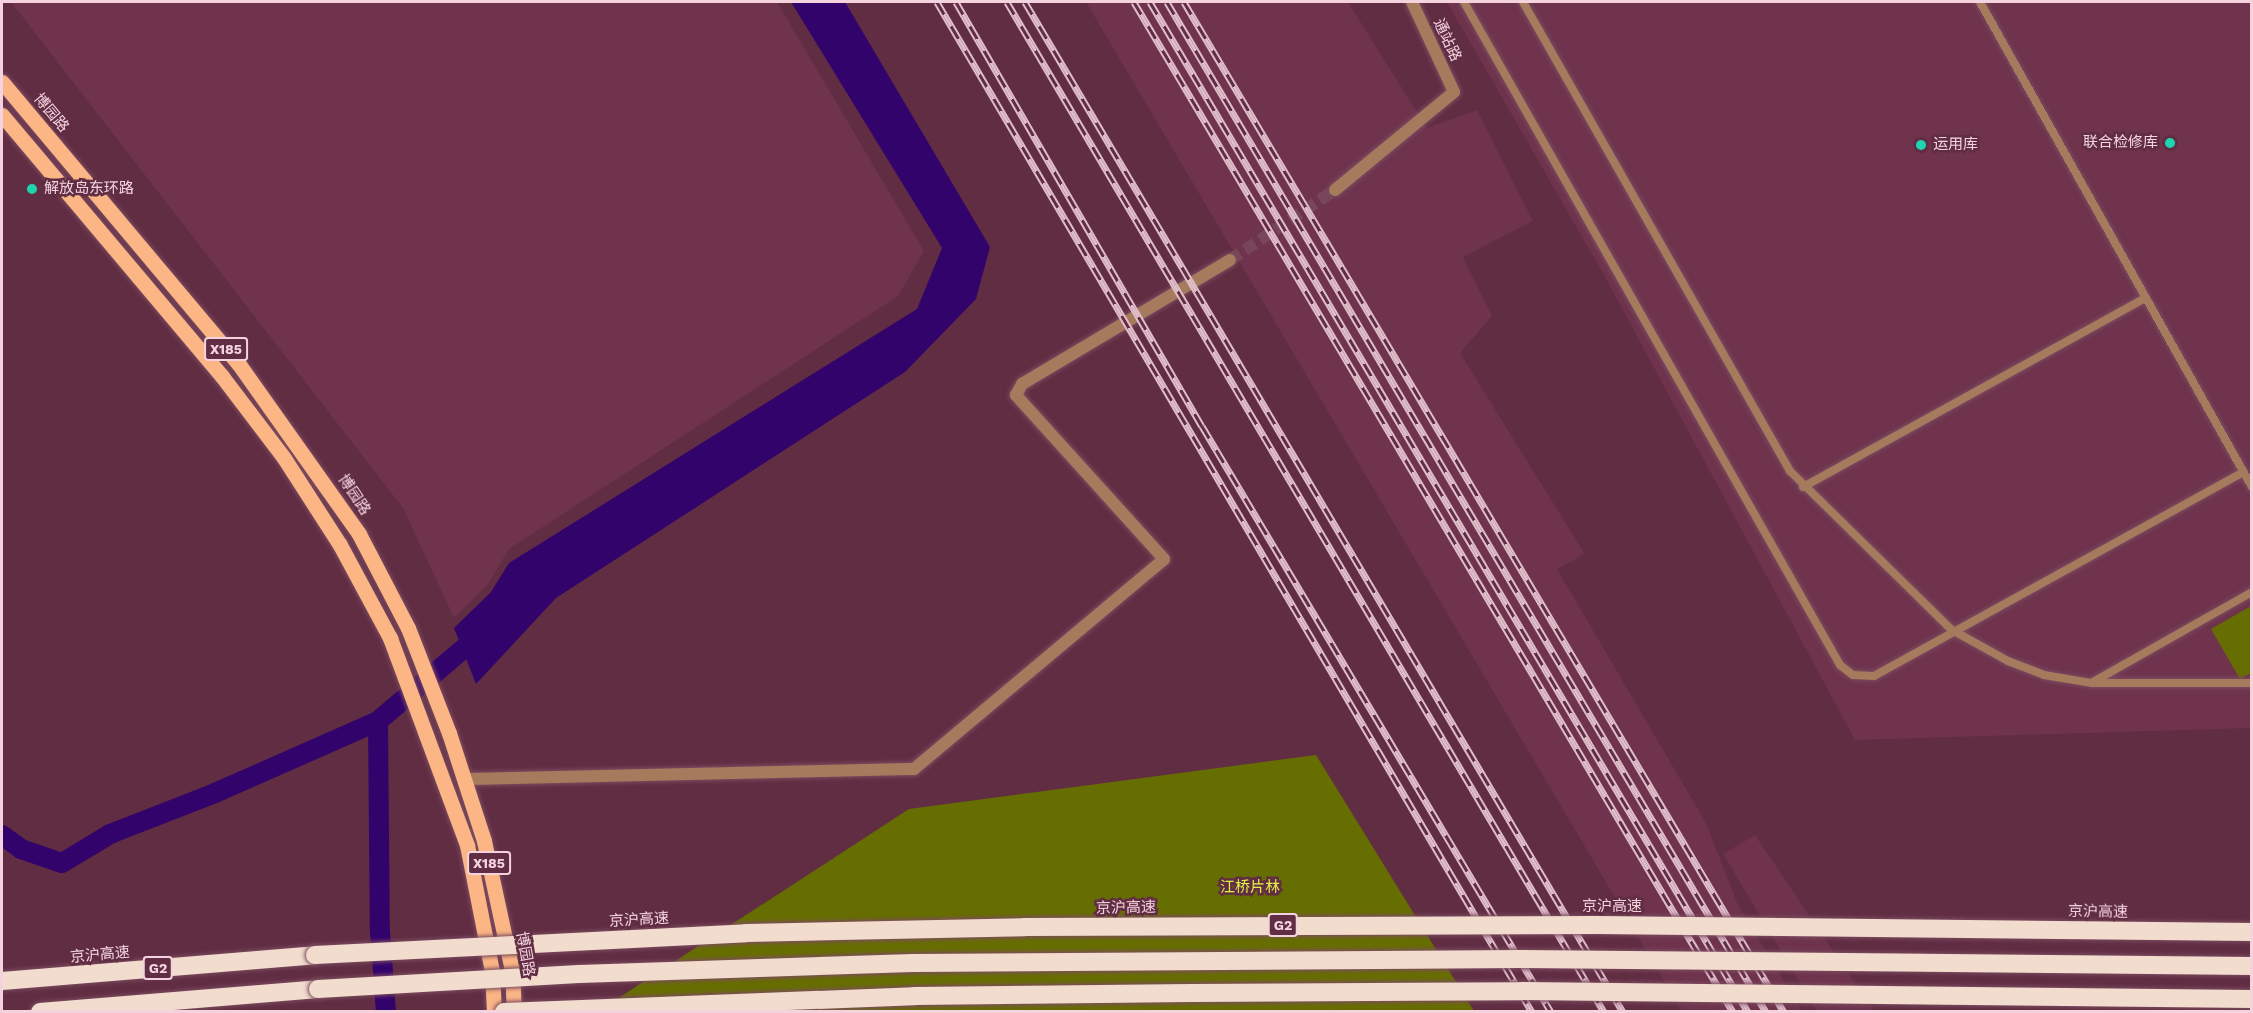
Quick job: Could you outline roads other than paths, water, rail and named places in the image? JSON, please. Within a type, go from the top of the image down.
[{"type":"highway","name":"京沪高速","points":[[2,981],[315,955],[746,933],[1048,927],[1574,925],[2252,932]]},
{"type":"highway","name":"G2","points":[[40,1011],[318,989],[579,974],[926,963],[1522,959],[2252,966]]},
{"type":"highway","points":[[504,1011],[902,996],[1204,993],[1522,991],[2252,999]]},
{"type":"main road","name":"博园路","points":[[2,82],[238,363],[300,446],[359,534],[414,642],[464,779],[484,841],[512,970],[514,1011]]},
{"type":"main road","name":"X185","points":[[2,115],[220,375],[284,458],[340,544],[397,655],[429,735],[467,846],[492,970],[494,1011]]},
{"type":"street","name":"通站路","points":[[1335,190],[1454,92],[1412,2]]},
{"type":"street","points":[[464,779],[914,769],[1164,559],[1016,395],[1022,384],[1230,260]]},
{"type":"lane","points":[[1464,2],[1840,665],[1853,675],[1874,676],[1952,630],[2243,472]]},
{"type":"lane","points":[[1523,2],[1790,471],[1803,487],[1952,630],[2008,661],[2044,675],[2092,683],[2252,683]]},
{"type":"lane","points":[[1980,2],[2144,299],[2252,487]]},
{"type":"lane","points":[[1803,487],[2144,299]]},
{"type":"lane","points":[[2092,683],[2252,592]]},
{"type":"waterway","points":[[2,835],[21,849],[62,863],[110,834],[215,793],[378,721],[481,634]]},
{"type":"waterway","points":[[378,721],[380,931],[386,1012]]},
{"type":"tunnel","points":[[1230,260],[1335,190]]},
{"type":"railway","points":[[937,2],[1532,1012]]},
{"type":"railway","points":[[956,2],[1202,426],[1551,1012]]},
{"type":"railway","points":[[1007,2],[1604,1012]]},
{"type":"railway","points":[[1025,2],[1623,1012]]},
{"type":"railway","points":[[1134,2],[1733,1012]]},
{"type":"railway","points":[[1150,2],[1748,1012]]},
{"type":"railway","points":[[1167,2],[1766,1012]]},
{"type":"railway","points":[[1184,2],[1784,1012]]},
{"type":"place","name":"联合检修库","points":[[2170,143]]},
{"type":"place","name":"运用库","points":[[1921,145]]},
{"type":"place","name":"解放岛东环路","points":[[32,189]]},
{"type":"park label","name":"江桥片林","points":[[1250,888]]}]
